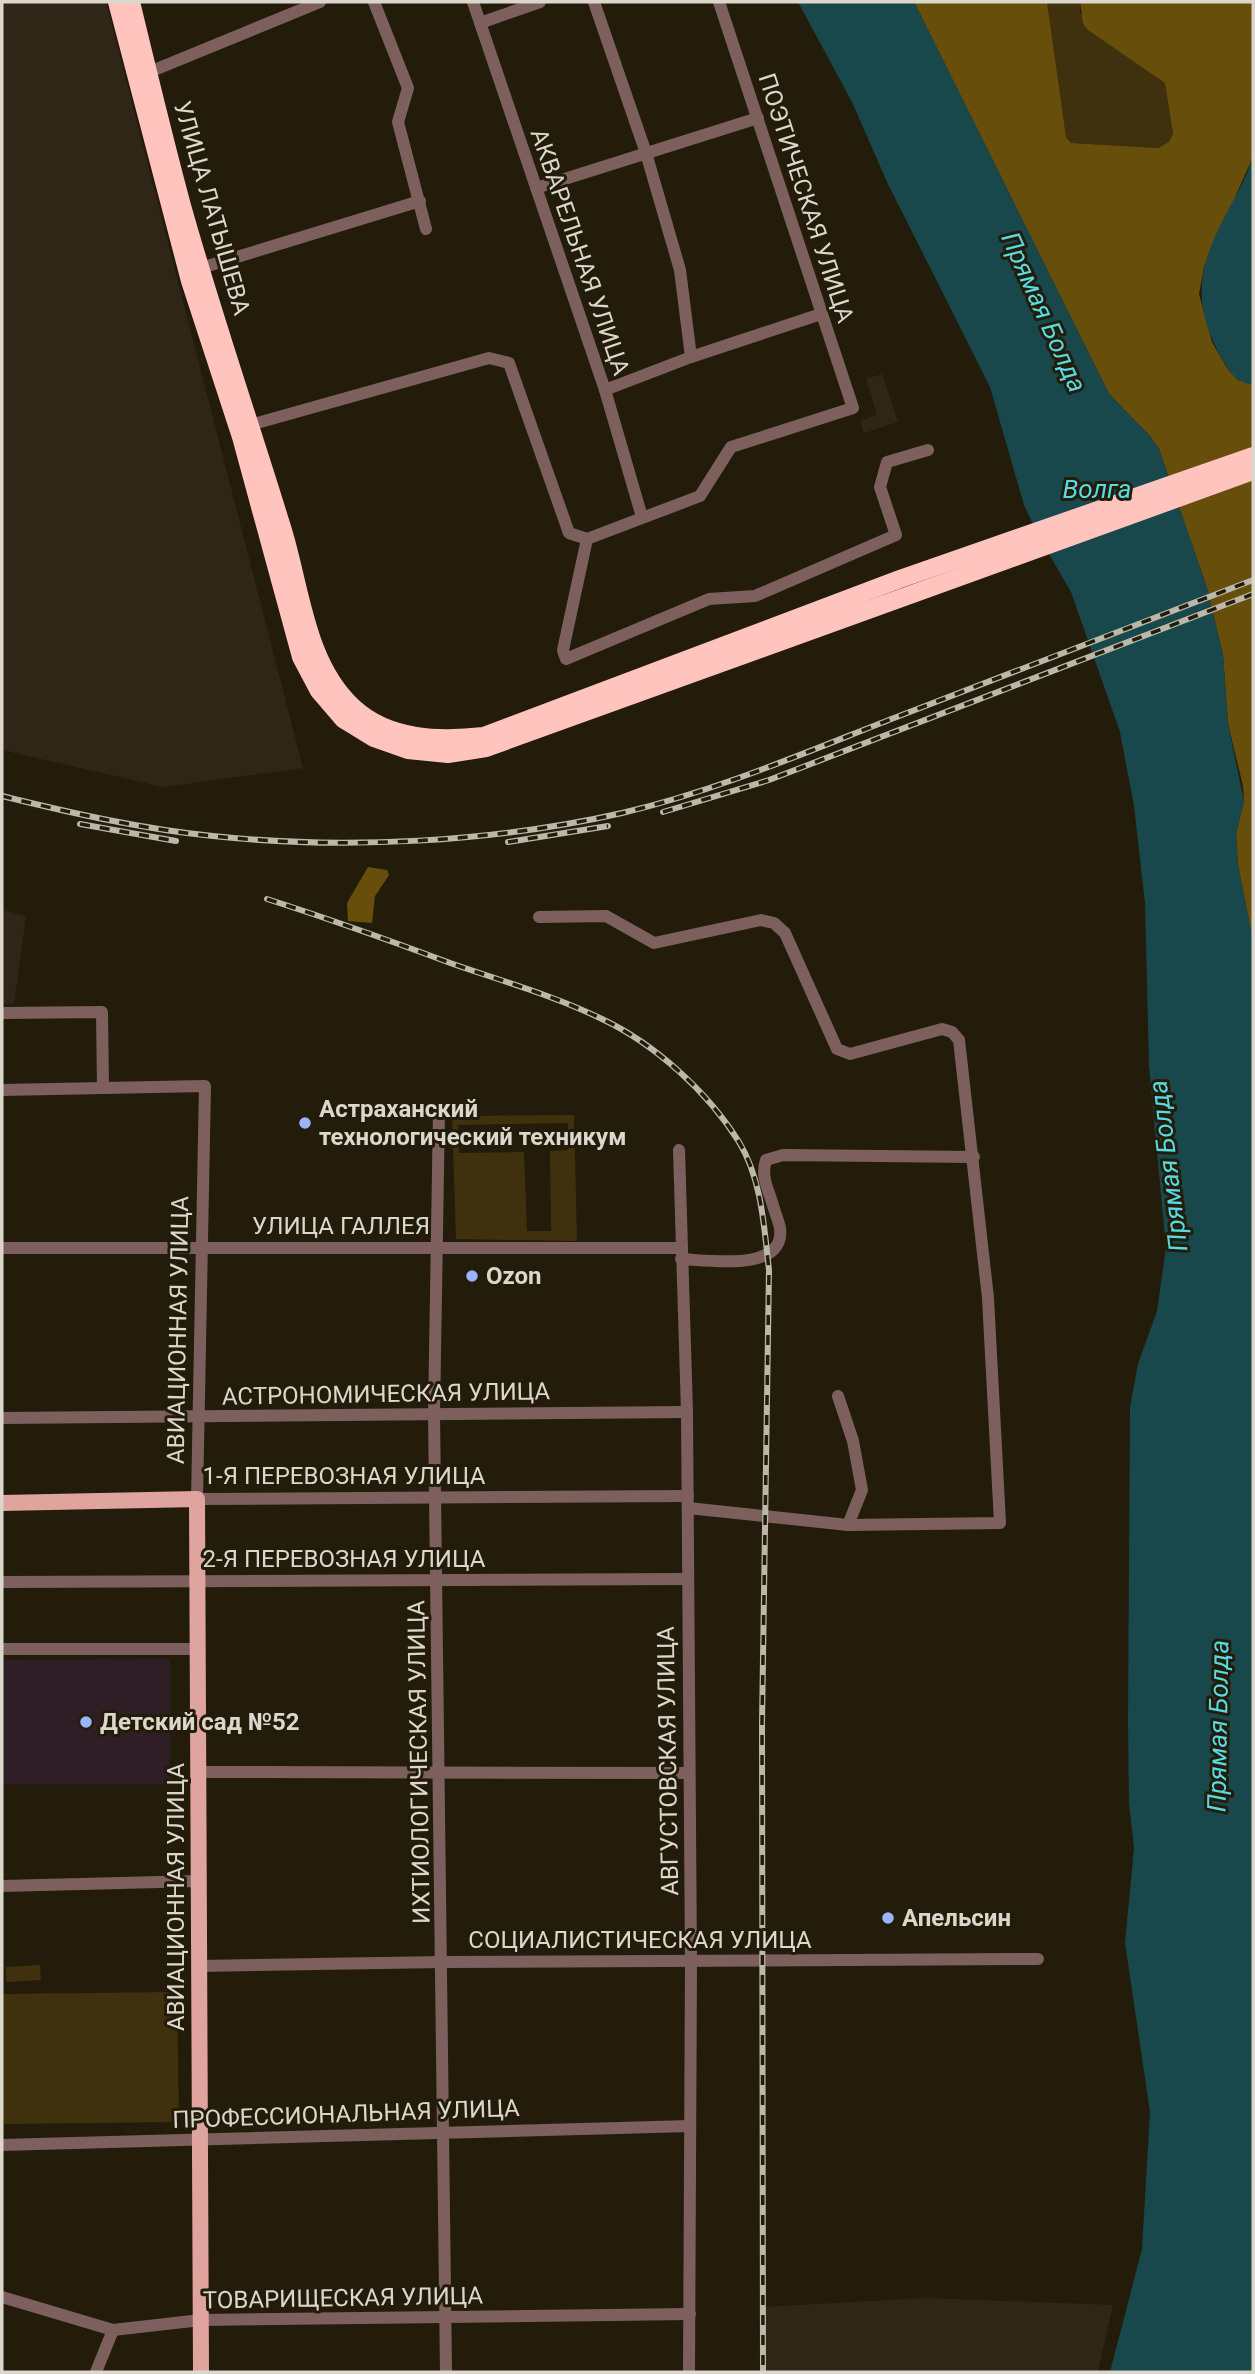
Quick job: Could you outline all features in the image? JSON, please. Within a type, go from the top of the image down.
[{"type":"highway","name":"УЛИЦА ЛАТЫШЕВА","points":[[117,2],[143,74],[321,662],[332,685],[355,710],[380,725],[411,736],[449,740],[484,736],[903,587]]},
{"type":"highway","name":"УЛИЦА ЛАТЫШЕВА","points":[[131,2],[143,74],[190,281],[228,398],[302,657],[313,679],[343,719],[374,738],[408,750],[448,754],[486,748],[903,587]]},
{"type":"highway","points":[[903,587],[1252,464]]},
{"type":"main road","name":"1-Я ПЕРЕВОЗНАЯ УЛИЦА","points":[[2,1503],[197,1499]]},
{"type":"main road","name":"АВИАЦИОННАЯ УЛИЦА","points":[[197,1499],[201,2372]]},
{"type":"street","points":[[143,74],[320,2]]},
{"type":"street","points":[[374,2],[408,88],[398,122],[426,229]]},
{"type":"street","name":"АКВАРЕЛЬНАЯ УЛИЦА","points":[[473,2],[605,390],[642,517]]},
{"type":"street","points":[[480,23],[540,2]]},
{"type":"street","points":[[594,2],[646,153],[680,270],[691,357]]},
{"type":"street","name":"ПОЭТИЧЕСКАЯ УЛИЦА","points":[[642,517],[700,496],[730,447],[853,408],[719,2]]},
{"type":"street","points":[[536,188],[758,118]]},
{"type":"street","points":[[201,268],[420,201]]},
{"type":"street","points":[[605,390],[691,357],[821,314]]},
{"type":"street","points":[[250,425],[489,358],[509,363],[569,533],[587,539],[642,517]]},
{"type":"street","points":[[587,539],[563,650],[566,659],[709,599],[755,596],[896,535],[880,487],[887,462],[928,450]]},
{"type":"street","points":[[539,917],[606,916],[654,943],[761,920],[774,923],[785,933],[837,1049],[850,1054],[942,1030],[952,1032],[959,1040],[974,1157]]},
{"type":"street","points":[[2,1013],[102,1012],[103,1086],[2,1090]]},
{"type":"street","name":"АВИАЦИОННАЯ УЛИЦА","points":[[103,1086],[205,1086],[197,1499]]},
{"type":"street","name":"ИХТИОЛОГИЧЕСКАЯ УЛИЦА","points":[[439,1110],[434,1415],[443,1962],[446,2372]]},
{"type":"street","name":"АВГУСТОВСКАЯ УЛИЦА","points":[[679,1150],[688,1502],[691,1962],[689,2372]]},
{"type":"street","name":"УЛИЦА ГАЛЛЕЯ","points":[[2,1248],[438,1248],[681,1254],[757,1261],[769,1254],[778,1240],[780,1229],[762,1171],[766,1160],[783,1155],[974,1157]]},
{"type":"street","name":"1-Я ПЕРЕВОЗНАЯ УЛИЦА","points":[[197,1499],[435,1498],[688,1502],[848,1525],[1000,1523],[988,1298],[974,1157]]},
{"type":"street","points":[[838,1396],[853,1441],[862,1490],[848,1525]]},
{"type":"street","name":"АСТРОНОМИЧЕСКАЯ УЛИЦА","points":[[2,1418],[687,1412]]},
{"type":"street","name":"2-Я ПЕРЕВОЗНАЯ УЛИЦА","points":[[2,1582],[687,1578]]},
{"type":"street","points":[[2,1649],[198,1649]]},
{"type":"street","points":[[198,1772],[440,1770],[688,1773]]},
{"type":"street","points":[[2,1886],[199,1881]]},
{"type":"street","name":"СОЦИАЛИСТИЧЕСКАЯ УЛИЦА","points":[[200,1966],[1038,1959]]},
{"type":"street","name":"ПРОФЕССИОНАЛЬНАЯ УЛИЦА","points":[[2,2145],[690,2126]]},
{"type":"street","name":"ТОВАРИЩЕСКАЯ УЛИЦА","points":[[2,2297],[113,2330],[201,2320],[690,2314]]},
{"type":"street","points":[[96,2372],[113,2330]]},
{"type":"shaded area","points":[[2,2],[106,2],[303,768],[163,787],[2,750]]},
{"type":"shaded area","points":[[914,2],[1047,2],[1066,137],[1071,143],[1158,148],[1169,142],[1173,134],[1165,83],[1088,30],[1083,24],[1080,2],[1253,2],[1253,157],[1204,267],[1199,294],[1212,342],[1227,368],[1238,380],[1253,384],[1253,941],[1238,865],[1236,834],[1244,801],[1243,786],[1228,724],[1223,655],[1207,588],[1159,449],[1109,394]]},
{"type":"shaded area","points":[[1047,2],[1080,2],[1080,13],[1165,83],[1173,134],[1169,143],[1158,148],[1071,143],[1066,137]]},
{"type":"shaded area","points":[[882,374],[898,422],[864,433],[860,421],[877,415],[866,379]]},
{"type":"shaded area","points":[[368,867],[387,870],[389,875],[375,896],[372,923],[348,921],[347,903]]},
{"type":"shaded area","points":[[2,910],[26,916],[14,1004],[2,1004]]},
{"type":"shaded area","points":[[574,1115],[577,1241],[456,1239],[452,1116]],"holes":[[[568,1123],[568,1150],[550,1151],[551,1231],[527,1231],[524,1152],[459,1153],[458,1125]]]},
{"type":"shaded area","name":"Детский сад №52","points":[[170,1659],[170,1784],[2,1784],[2,1660]]},
{"type":"shaded area","points":[[40,1965],[41,1980],[6,1982],[6,1967]]},
{"type":"shaded area","points":[[177,1992],[179,2122],[2,2124],[2,1994]]},
{"type":"shaded area","points":[[926,2298],[1113,2305],[1098,2372],[760,2372],[760,2307]]},
{"type":"water","name":"Волга","points":[[798,2],[914,2],[1109,394],[1159,449],[1207,588],[1223,655],[1228,724],[1244,801],[1236,834],[1238,865],[1253,941],[1253,2372],[1110,2372],[1142,2249],[1150,2112],[1125,1943],[1134,1848],[1129,1803],[1128,1722],[1130,1407],[1138,1364],[1157,1311],[1166,1248],[1149,1066],[1145,903],[1134,806],[1120,732],[1071,592],[1024,505],[990,387],[887,182],[852,102]]},
{"type":"water","points":[[1253,154],[1253,384],[1242,382],[1231,372],[1211,337],[1202,298],[1202,280],[1212,243],[1244,179]]},
{"type":"railway","points":[[2,796],[133,825],[263,840],[367,843],[419,841],[523,831],[573,823],[657,804],[726,783],[1253,580]]},
{"type":"railway","points":[[663,812],[769,780],[1253,594]]},
{"type":"railway","points":[[80,824],[176,841]]},
{"type":"railway","points":[[508,842],[608,826]]},
{"type":"railway","points":[[267,899],[547,996],[622,1029],[679,1071],[712,1105],[739,1142],[753,1172],[761,1204],[769,1270],[762,1723],[763,2372]]},
{"type":"place","name":"Астраханский технологический техникум","points":[[305,1123]]},
{"type":"place","name":"Ozon","points":[[472,1276]]},
{"type":"place","name":"Детский сад №52","points":[[86,1722]]},
{"type":"place","name":"Апельсин","points":[[888,1918]]},
{"type":"water label","name":"Прямая Болда","points":[[1044,312]]},
{"type":"water label","name":"Прямая Болда","points":[[1168,1166]]},
{"type":"water label","name":"Прямая Болда","points":[[1218,1726]]}]
